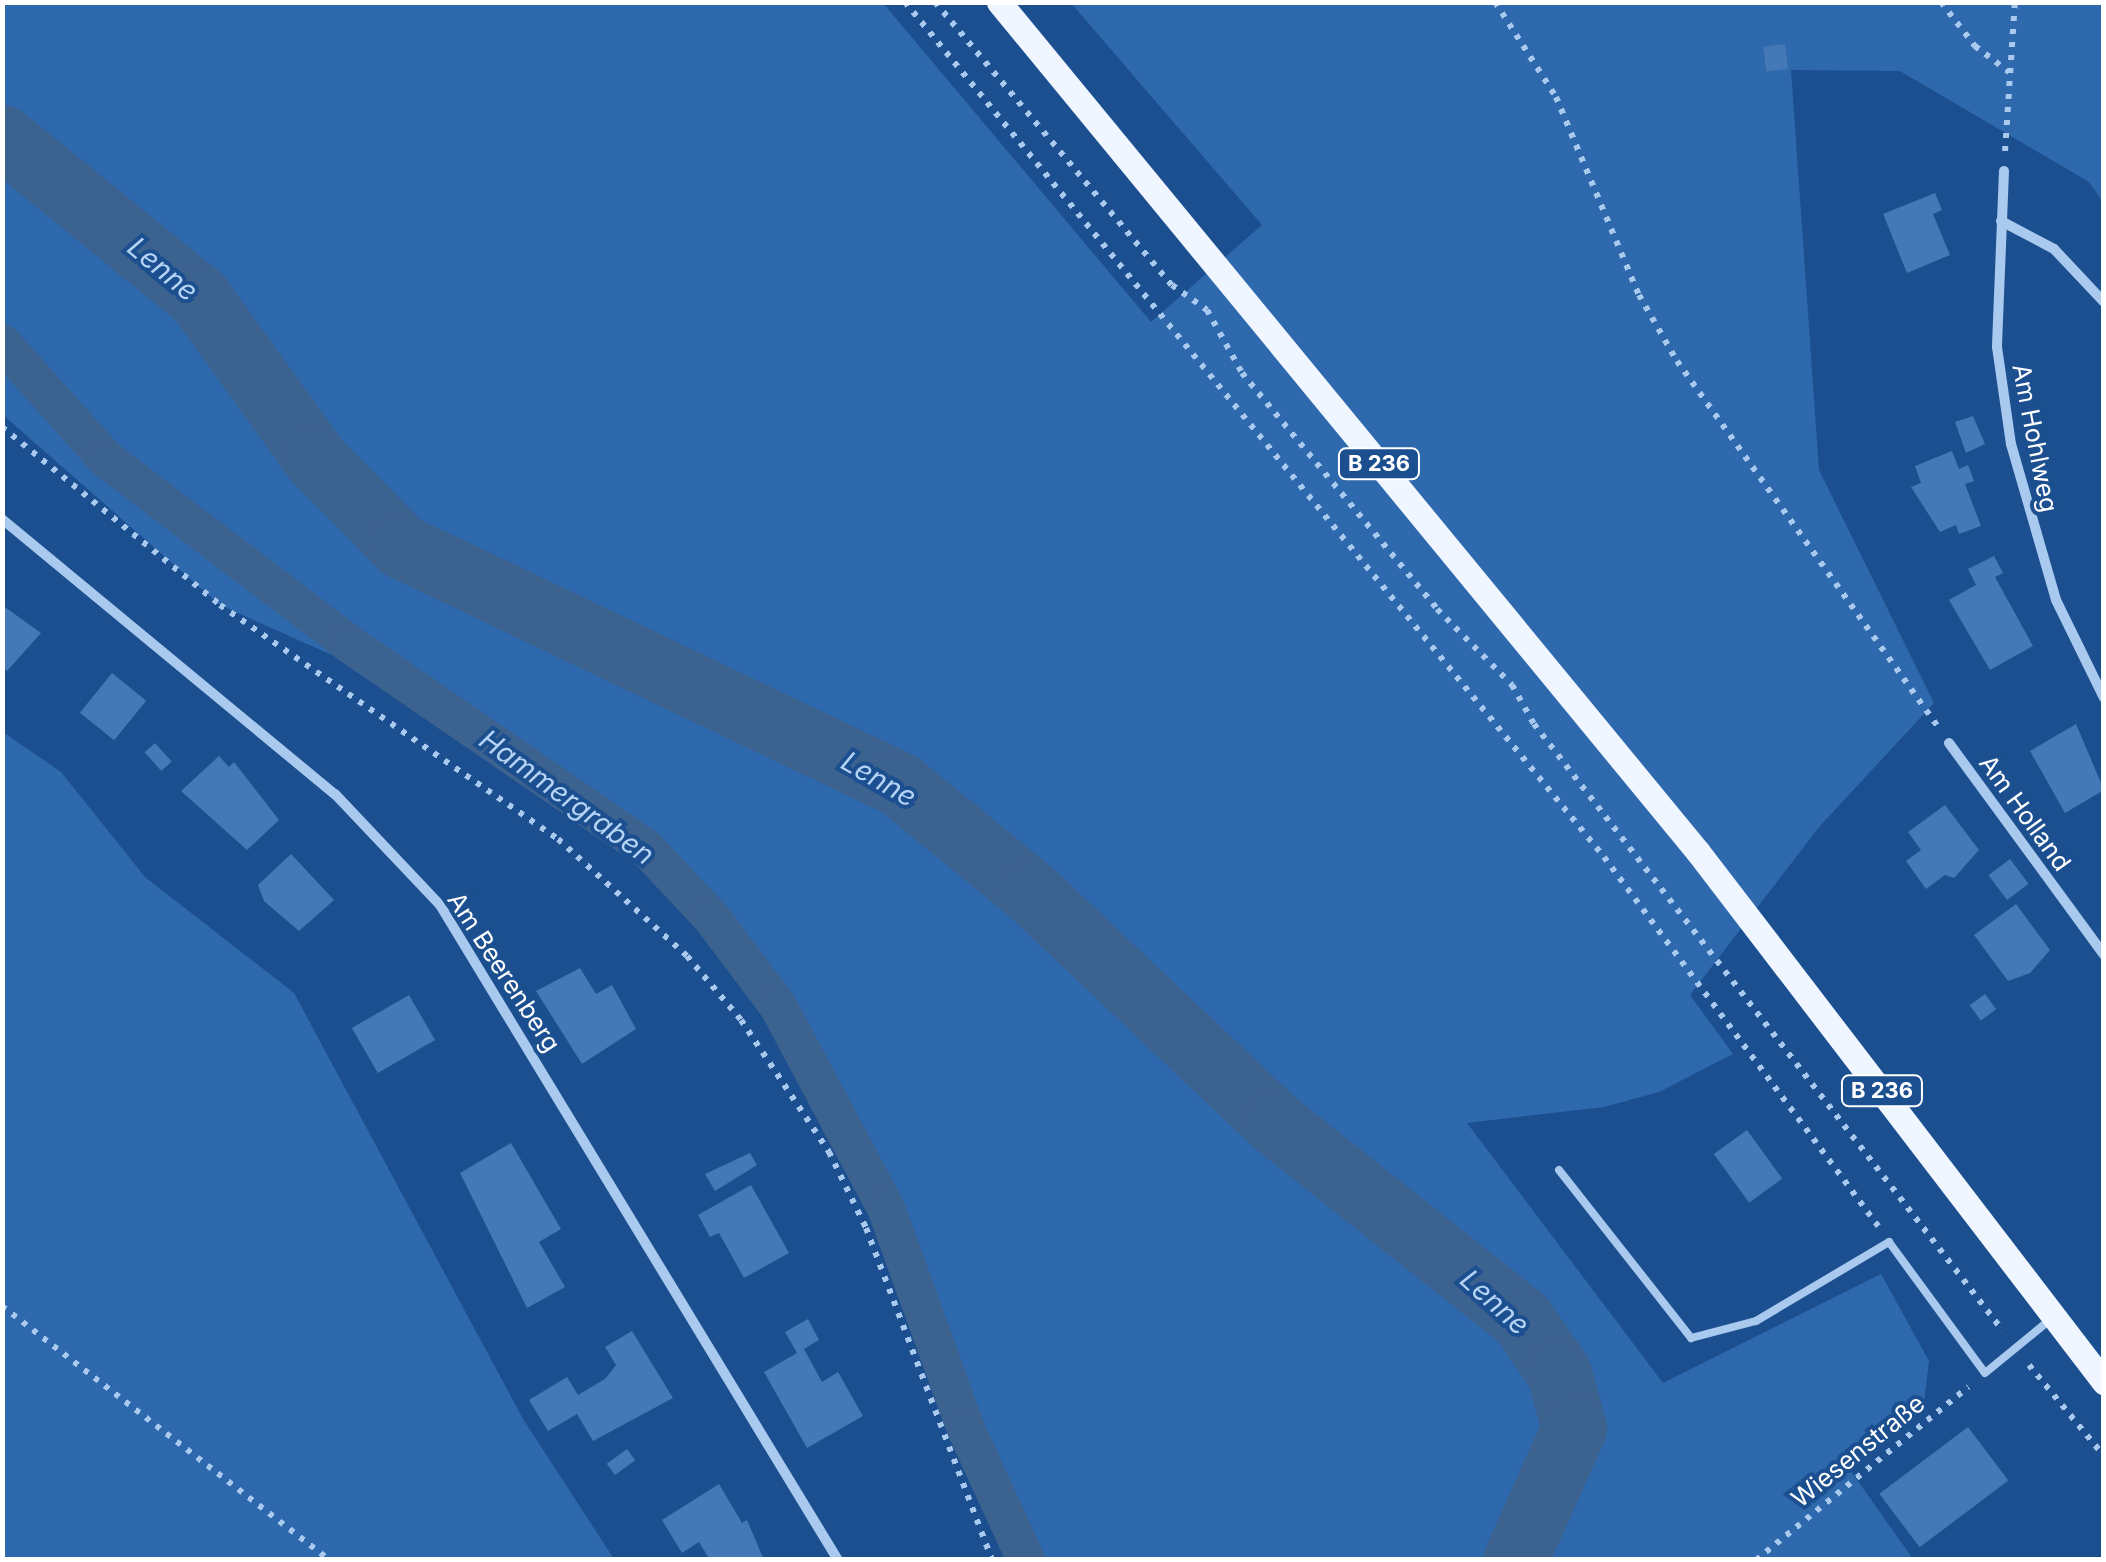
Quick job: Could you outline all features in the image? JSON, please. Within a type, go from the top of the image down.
[{"type":"main road","name":"B 236","points":[[1000,2],[1698,852],[2104,1382]]},
{"type":"street","name":"Am Hohlweg","points":[[2004,171],[1998,347],[2011,444],[2056,600],[2104,698]]},
{"type":"street","points":[[2002,221],[2054,249],[2104,302]]},
{"type":"street","name":"Am Beerenberg","points":[[2,519],[335,794],[440,906],[838,1560]]},
{"type":"street","name":"Am Holland","points":[[1949,743],[2104,955]]},
{"type":"lane","points":[[1559,1170],[1691,1338],[1756,1321],[1890,1242],[1985,1373],[2054,1317]]},
{"type":"path","points":[[905,2],[1592,842],[1890,1242]]},
{"type":"path","points":[[936,2],[1172,285],[1207,310],[1242,372],[1436,609],[1512,685],[1534,724],[1997,1323]]},
{"type":"path","points":[[1495,2],[1556,97],[1638,294],[1677,361],[1949,743]]},
{"type":"path","points":[[1941,2],[1975,46],[2010,72]]},
{"type":"path","points":[[2004,171],[2014,2]]},
{"type":"path","points":[[2,427],[220,605],[558,839],[687,956],[741,1020],[836,1166],[992,1560]]},
{"type":"path","points":[[2,1306],[330,1560]]},
{"type":"path","points":[[2029,1364],[2104,1456]]},
{"type":"path","name":"Wiesenstraße","points":[[1756,1560],[1985,1373]]},
{"type":"shaded area","points":[[2,3],[883,3],[1151,322],[1262,225],[1071,3],[2103,3],[2103,202],[2089,182],[1900,71],[1791,70],[1819,470],[1934,703],[1820,826],[1690,995],[1733,1054],[1659,1092],[1604,1107],[1467,1123],[1663,1383],[1881,1274],[1929,1361],[1924,1402],[1848,1467],[1913,1559],[1026,1559],[966,1429],[886,1208],[778,1006],[711,917],[646,848],[419,694],[220,605],[3,415]]},
{"type":"shaded area","points":[[3,732],[61,772],[145,877],[294,993],[523,1419],[614,1559],[3,1559]]},
{"type":"building","points":[[1785,44],[1788,69],[1766,71],[1763,47]]},
{"type":"building","points":[[1935,193],[1942,210],[1933,214],[1950,255],[1907,273],[1883,214]]},
{"type":"building","points":[[1973,416],[1985,444],[1966,453],[1955,422]]},
{"type":"building","points":[[1952,451],[1959,469],[1968,465],[1974,481],[1965,484],[1981,526],[1959,534],[1956,525],[1940,532],[1911,487],[1921,483],[1915,466]]},
{"type":"building","points":[[1994,556],[2003,573],[1995,577],[2033,646],[1990,670],[1949,600],[1976,585],[1968,569]]},
{"type":"building","points":[[2,605],[41,633],[7,671],[2,667]]},
{"type":"building","points":[[112,673],[146,701],[114,740],[80,713]]},
{"type":"building","points":[[2076,724],[2104,790],[2065,813],[2030,751]]},
{"type":"building","points":[[155,743],[172,762],[161,771],[145,752]]},
{"type":"building","points":[[219,756],[229,767],[234,762],[279,820],[247,850],[181,791]]},
{"type":"building","points":[[1945,805],[1979,850],[1954,878],[1945,875],[1926,889],[1906,861],[1921,850],[1908,832]]},
{"type":"building","points":[[291,854],[334,900],[299,931],[264,901],[258,885]]},
{"type":"building","points":[[2010,859],[2029,884],[2007,900],[1988,875]]},
{"type":"building","points":[[2016,904],[2050,950],[2030,973],[2008,981],[1974,935]]},
{"type":"building","points":[[580,968],[596,994],[612,985],[636,1029],[582,1064],[536,991]]},
{"type":"building","points":[[1985,994],[1996,1009],[1981,1021],[1970,1005]]},
{"type":"building","points":[[409,995],[435,1040],[378,1073],[352,1028]]},
{"type":"building","points":[[1747,1130],[1782,1179],[1749,1203],[1714,1154]]},
{"type":"building","points":[[511,1143],[561,1229],[539,1242],[565,1287],[527,1308],[460,1173]]},
{"type":"building","points":[[750,1153],[757,1165],[715,1191],[705,1174]]},
{"type":"building","points":[[751,1185],[789,1253],[744,1278],[719,1233],[710,1237],[698,1215]]},
{"type":"building","points":[[808,1319],[819,1340],[804,1349],[822,1382],[838,1372],[863,1416],[807,1448],[764,1372],[797,1353],[785,1332]]},
{"type":"building","points":[[632,1331],[673,1398],[593,1441],[577,1414],[548,1431],[529,1400],[567,1377],[578,1395],[605,1379],[616,1365],[605,1347]]},
{"type":"building","points":[[1968,1427],[2008,1481],[1920,1547],[1879,1494]]},
{"type":"building","points":[[627,1449],[635,1460],[615,1475],[607,1464]]},
{"type":"building","points":[[719,1484],[742,1523],[747,1520],[764,1560],[710,1560],[699,1542],[682,1553],[662,1520]]},
{"type":"waterway","name":"Lenne","points":[[2,137],[199,297],[316,460],[401,546],[899,784],[1031,892],[1275,1123],[1522,1319],[1559,1373],[1574,1428],[1515,1560]]},
{"type":"waterway","name":"Hammergraben","points":[[2,343],[106,459],[348,643],[646,848],[711,917],[778,1006],[886,1208],[966,1429],[1026,1560]]}]
